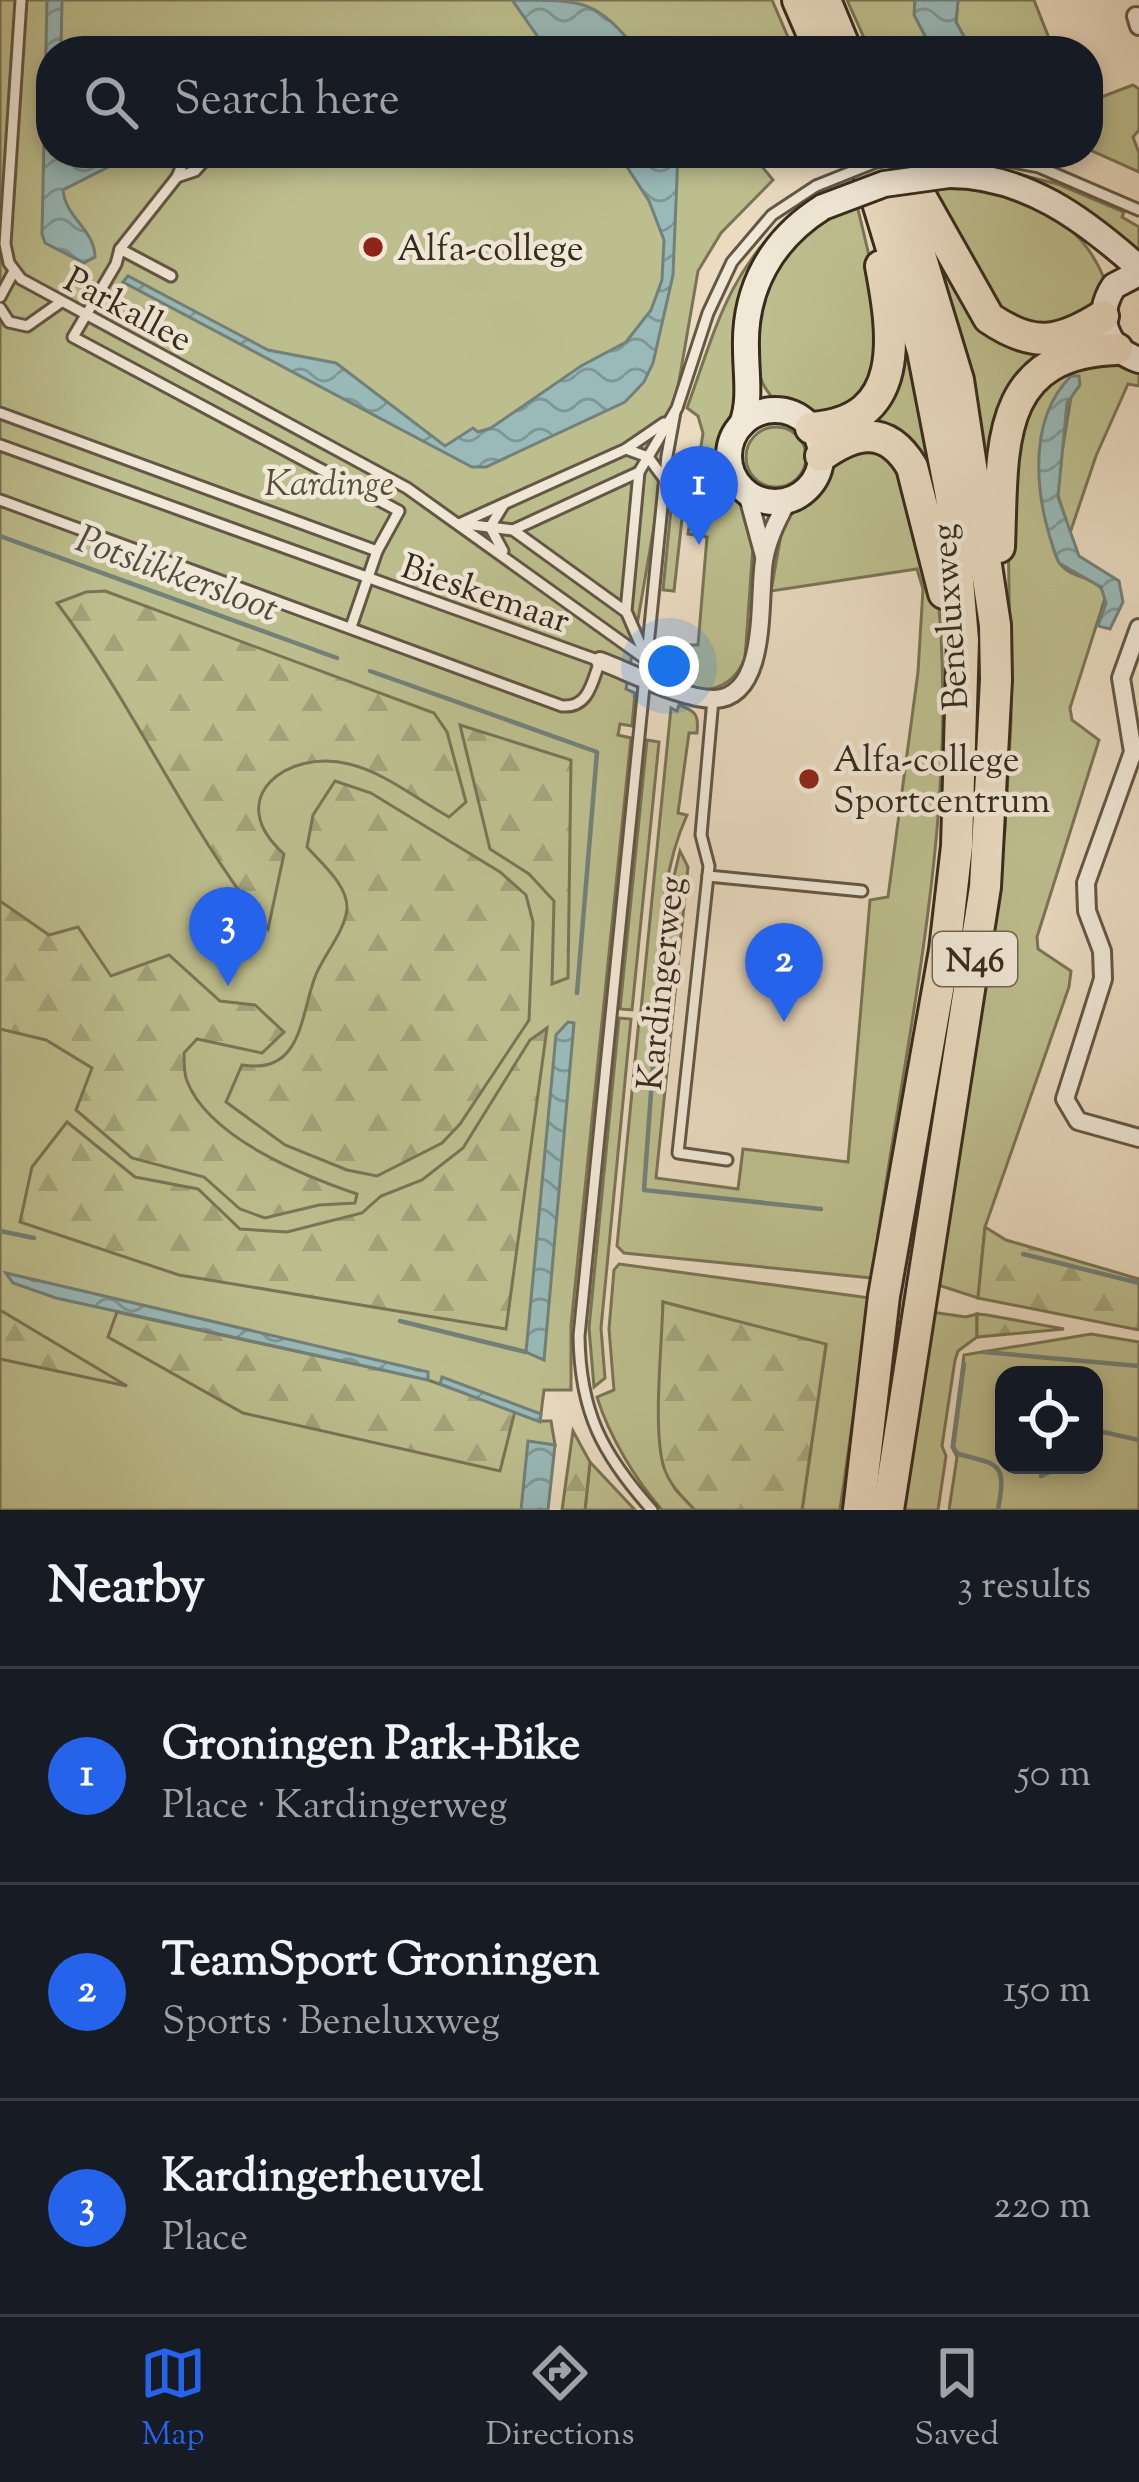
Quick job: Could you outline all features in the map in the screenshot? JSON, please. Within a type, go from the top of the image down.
[{"type":"highway","points":[[798,0],[814,36]]},
{"type":"highway","points":[[825,0],[840,36]]},
{"type":"highway","points":[[816,442],[866,409],[885,384],[892,353],[889,308],[872,220],[856,168]]},
{"type":"highway","name":"Beneluxweg","points":[[860,1510],[884,1295],[945,950],[957,846],[963,640],[951,496],[923,351],[867,168]]},
{"type":"highway","name":"Beneluxweg","points":[[888,1510],[986,887],[995,742],[995,625],[958,380],[895,168]]},
{"type":"highway","name":"N46","points":[[903,168],[922,193],[989,318],[1005,329],[1038,340],[1074,333],[1108,301]]},
{"type":"highway","name":"N46","points":[[995,625],[1004,443],[1023,387],[1057,360],[1083,350],[1128,354]]},
{"type":"highway","name":"N46","points":[[816,442],[863,435],[886,440],[903,452],[912,467],[942,579],[962,742]]},
{"type":"street","points":[[764,557],[747,493],[733,476],[729,454],[742,424],[748,375],[745,327],[758,278],[819,196],[884,184],[930,168]]},
{"type":"street","points":[[956,168],[1020,187],[1061,207],[1113,245],[1139,270],[1108,301]]},
{"type":"street","points":[[1092,233],[1108,301],[1106,334],[1128,354]]},
{"type":"street","points":[[600,661],[646,669],[713,699],[736,691],[753,668],[764,557],[788,501],[812,484],[816,442],[802,419],[779,410],[748,375]]},
{"type":"street","points":[[742,424],[759,413],[779,410]]},
{"type":"street","points":[[747,493],[766,502],[788,501]]},
{"type":"street","points":[[1139,628],[1121,678],[1133,752],[1086,883],[1087,911],[1102,951],[1102,979],[1065,1093],[1066,1106],[1078,1121],[1139,1138]]},
{"type":"lane","name":"Parkallee","points":[[21,0],[5,244],[14,272],[29,286],[394,480],[505,557],[646,669]]},
{"type":"lane","points":[[181,168],[121,249],[73,337],[399,511],[377,551],[351,627]]},
{"type":"lane","points":[[177,177],[198,168]]},
{"type":"lane","points":[[1044,168],[1139,210]]},
{"type":"lane","points":[[652,1510],[608,1454],[583,1394],[581,1314],[665,480],[675,412],[708,313],[732,262],[772,215],[819,196]]},
{"type":"lane","points":[[121,249],[171,276]]},
{"type":"lane","points":[[0,297],[14,272]]},
{"type":"lane","points":[[0,308],[9,322],[27,326],[61,302]]},
{"type":"lane","points":[[459,524],[626,449],[675,412]]},
{"type":"lane","points":[[646,669],[626,611],[639,472],[675,412]]},
{"type":"lane","points":[[0,413],[377,551]]},
{"type":"lane","name":"Bieskemaar","points":[[0,445],[600,661],[585,700],[568,707],[0,500]]},
{"type":"lane","points":[[626,449],[648,457],[665,480]]},
{"type":"lane","points":[[513,530],[639,472]]},
{"type":"lane","points":[[490,527],[504,504]]},
{"type":"lane","points":[[459,524],[513,530],[626,611]]},
{"type":"lane","points":[[490,527],[505,557]]},
{"type":"lane","name":"Kardingerweg","points":[[713,699],[701,835],[708,877],[678,1154],[727,1160]]},
{"type":"lane","points":[[708,877],[862,891]]},
{"type":"green space","name":"Kardinge","points":[[0,0],[772,0],[788,36],[36,36],[36,168],[763,168],[773,180],[721,233],[698,271],[626,689],[635,693],[632,726],[620,724],[618,735],[631,738],[571,1326],[571,1390],[544,1390],[540,1421],[551,1421],[555,1445],[538,1443],[529,1510],[0,1510]]},
{"type":"green space","points":[[847,0],[915,0],[915,16],[925,36],[863,36]]},
{"type":"green space","points":[[958,0],[1034,0],[1048,36],[964,36],[956,22]]},
{"type":"green space","points":[[1133,85],[1139,89],[1139,130],[1133,137],[1139,172],[1103,156],[1103,96]]},
{"type":"green space","points":[[987,168],[1058,184],[1124,212],[1122,217],[1139,227],[1139,260]]},
{"type":"green space","points":[[953,186],[1022,200],[1062,222],[1093,256],[1104,278],[1093,312],[1048,333],[987,304],[926,188]]},
{"type":"green space","points":[[857,205],[876,285],[881,365],[853,408],[807,415],[783,406],[766,390],[755,344],[758,318],[775,270],[788,251],[820,224]]},
{"type":"green space","points":[[794,216],[774,235],[737,419],[724,448],[729,480],[741,502],[753,546],[745,658],[725,683],[697,688],[679,677],[683,645],[698,645],[707,537],[688,534],[703,433],[698,416],[687,408],[738,281],[769,236]]},
{"type":"green space","points":[[940,261],[1046,358],[993,512],[967,367]]},
{"type":"green space","points":[[895,292],[927,421],[945,554],[924,476],[861,430]]},
{"type":"green space","points":[[1095,355],[1139,366],[1139,386],[1128,384],[1096,456],[1070,533],[1056,489],[1071,397],[1046,418],[1041,465],[1044,507],[1057,559],[1106,595],[1070,708],[1072,720],[1099,740],[1037,937],[1038,949],[1071,971],[985,1227],[978,1298],[935,1284],[992,940],[1005,829],[1011,721],[1007,453],[1034,382]]},
{"type":"green space","points":[[776,427],[797,436],[806,457],[797,478],[776,487],[755,478],[746,457],[755,436]]},
{"type":"green space","points":[[871,445],[901,463],[925,528],[935,568],[942,658],[936,836],[872,1278],[624,1253],[617,1246],[639,1020],[663,1000],[671,889],[680,851],[688,867],[656,1178],[738,1189],[743,1149],[848,1162],[870,900],[888,897],[918,672],[923,589],[917,569],[771,591],[782,529],[791,509],[820,482],[830,459]]},
{"type":"green space","points":[[672,499],[684,501],[674,591],[663,590]]},
{"type":"green space","points":[[105,591],[434,713],[447,732],[466,802],[449,817],[388,780],[349,764],[304,763],[285,771],[270,782],[261,797],[259,814],[266,833],[284,854],[268,929],[212,850],[57,603],[86,592]]},
{"type":"green space","points":[[679,705],[693,712],[697,722],[697,733],[689,733],[678,813],[687,815],[667,881],[657,995],[651,1006],[641,1010],[671,708],[677,711]]},
{"type":"green space","points":[[460,725],[571,760],[568,978],[552,984],[554,901],[529,874],[490,849]]},
{"type":"green space","points":[[647,740],[659,742],[632,1010],[620,1009]]},
{"type":"green space","points":[[335,781],[371,793],[500,872],[526,895],[533,922],[529,1020],[460,1124],[442,1143],[377,1176],[347,1170],[285,1145],[226,1102],[242,1065],[262,1066],[288,1052],[315,977],[345,917],[343,891],[307,847],[313,815]]},
{"type":"green space","points":[[0,901],[49,935],[78,927],[111,976],[169,955],[220,1001],[255,1005],[284,1032],[262,1053],[197,1039],[184,1053],[187,1081],[198,1101],[236,1137],[311,1177],[357,1194],[355,1203],[319,1205],[265,1218],[240,1209],[204,1177],[132,1158],[76,1110],[92,1068],[46,1040],[0,1029]]},
{"type":"green space","points":[[619,1018],[631,1019],[601,1328],[605,1378],[594,1387],[589,1328]]},
{"type":"green space","points":[[547,1028],[506,1329],[179,1275],[20,1222],[32,1167],[67,1122],[135,1177],[198,1189],[240,1229],[287,1232],[362,1213],[381,1196],[422,1180],[463,1148],[530,1040]]},
{"type":"green space","points":[[985,1227],[1006,1240],[1139,1279],[1139,1330],[978,1298]]},
{"type":"green space","points":[[619,1264],[870,1298],[840,1510],[802,1510],[826,1345],[663,1302],[663,1465],[675,1489],[695,1510],[662,1510],[624,1456],[597,1397],[614,1390],[609,1329],[614,1270]]},
{"type":"green space","points":[[663,1302],[826,1344],[802,1510],[695,1510],[671,1483],[663,1464],[659,1429]]},
{"type":"green space","points":[[0,1310],[127,1386],[0,1359]]},
{"type":"green space","points":[[117,1312],[428,1380],[515,1411],[500,1471],[243,1413],[108,1337]]},
{"type":"green space","points":[[931,1312],[977,1314],[977,1337],[958,1351],[955,1360],[938,1510],[902,1510]]},
{"type":"green space","points":[[977,1314],[987,1315],[1064,1329],[977,1337]]},
{"type":"green space","points":[[1091,1334],[1139,1342],[1139,1510],[949,1510],[957,1457],[952,1447],[964,1355]]},
{"type":"green space","points":[[573,1431],[590,1462],[585,1510],[562,1510]]},
{"type":"green space","points":[[590,1462],[635,1510],[585,1510]]},
{"type":"water","points":[[47,0],[62,0],[61,36],[46,36]]},
{"type":"water","points":[[512,0],[587,6],[624,36],[537,36]]},
{"type":"water","points":[[915,0],[958,0],[956,22],[964,36],[925,36],[914,15]]},
{"type":"water","points":[[43,168],[106,168],[63,190],[95,257],[84,263],[45,243]]},
{"type":"water","points":[[628,168],[677,168],[673,275],[653,363],[644,382],[625,402],[486,467],[472,467],[123,282],[128,276],[268,350],[336,363],[445,446],[473,428],[478,432],[491,428],[581,366],[626,342],[651,310],[662,280],[664,240],[649,201]]},
{"type":"water","points":[[1071,376],[1079,376],[1080,385],[1067,403],[1058,497],[1079,556],[1119,581],[1123,602],[1110,629],[1098,626],[1106,603],[1101,587],[1059,563],[1040,491],[1040,441],[1046,417]]},
{"type":"water","points":[[568,1022],[574,1023],[544,1360],[526,1352],[556,1035]]},
{"type":"water","points":[[6,1273],[428,1372],[428,1380],[56,1298],[13,1283]]},
{"type":"water","points":[[442,1377],[541,1414],[540,1422],[440,1384]]},
{"type":"water","points":[[528,1441],[555,1445],[548,1510],[521,1510]]},
{"type":"waterway","name":"Potslikkersloot","points":[[0,536],[337,658]]},
{"type":"waterway","name":"Potslikkersloot","points":[[370,671],[597,752],[577,993]]},
{"type":"waterway","points":[[653,1065],[644,1190],[821,1209]]},
{"type":"waterway","points":[[0,1231],[34,1238]]},
{"type":"waterway","points":[[1023,1254],[1139,1283]]},
{"type":"waterway","points":[[400,1321],[526,1352]]},
{"type":"waterway","points":[[984,1352],[1139,1366]]},
{"type":"waterway","points":[[964,1364],[953,1447],[958,1454],[997,1469],[1001,1483],[998,1510]]},
{"type":"waterway","points":[[1103,1432],[1139,1440]]},
{"type":"waterway","points":[[1041,1476],[1046,1474]]},
{"type":"place","name":"Alfa-college","points":[[373,247]]},
{"type":"place","name":"Groningen Park+Bike","points":[[699,545]]},
{"type":"place","name":"Alfa-college Sportcentrum","points":[[809,779]]},
{"type":"place","name":"Kardingerheuvel","points":[[228,986]]},
{"type":"place","name":"TeamSport Groningen","points":[[784,1022]]}]
